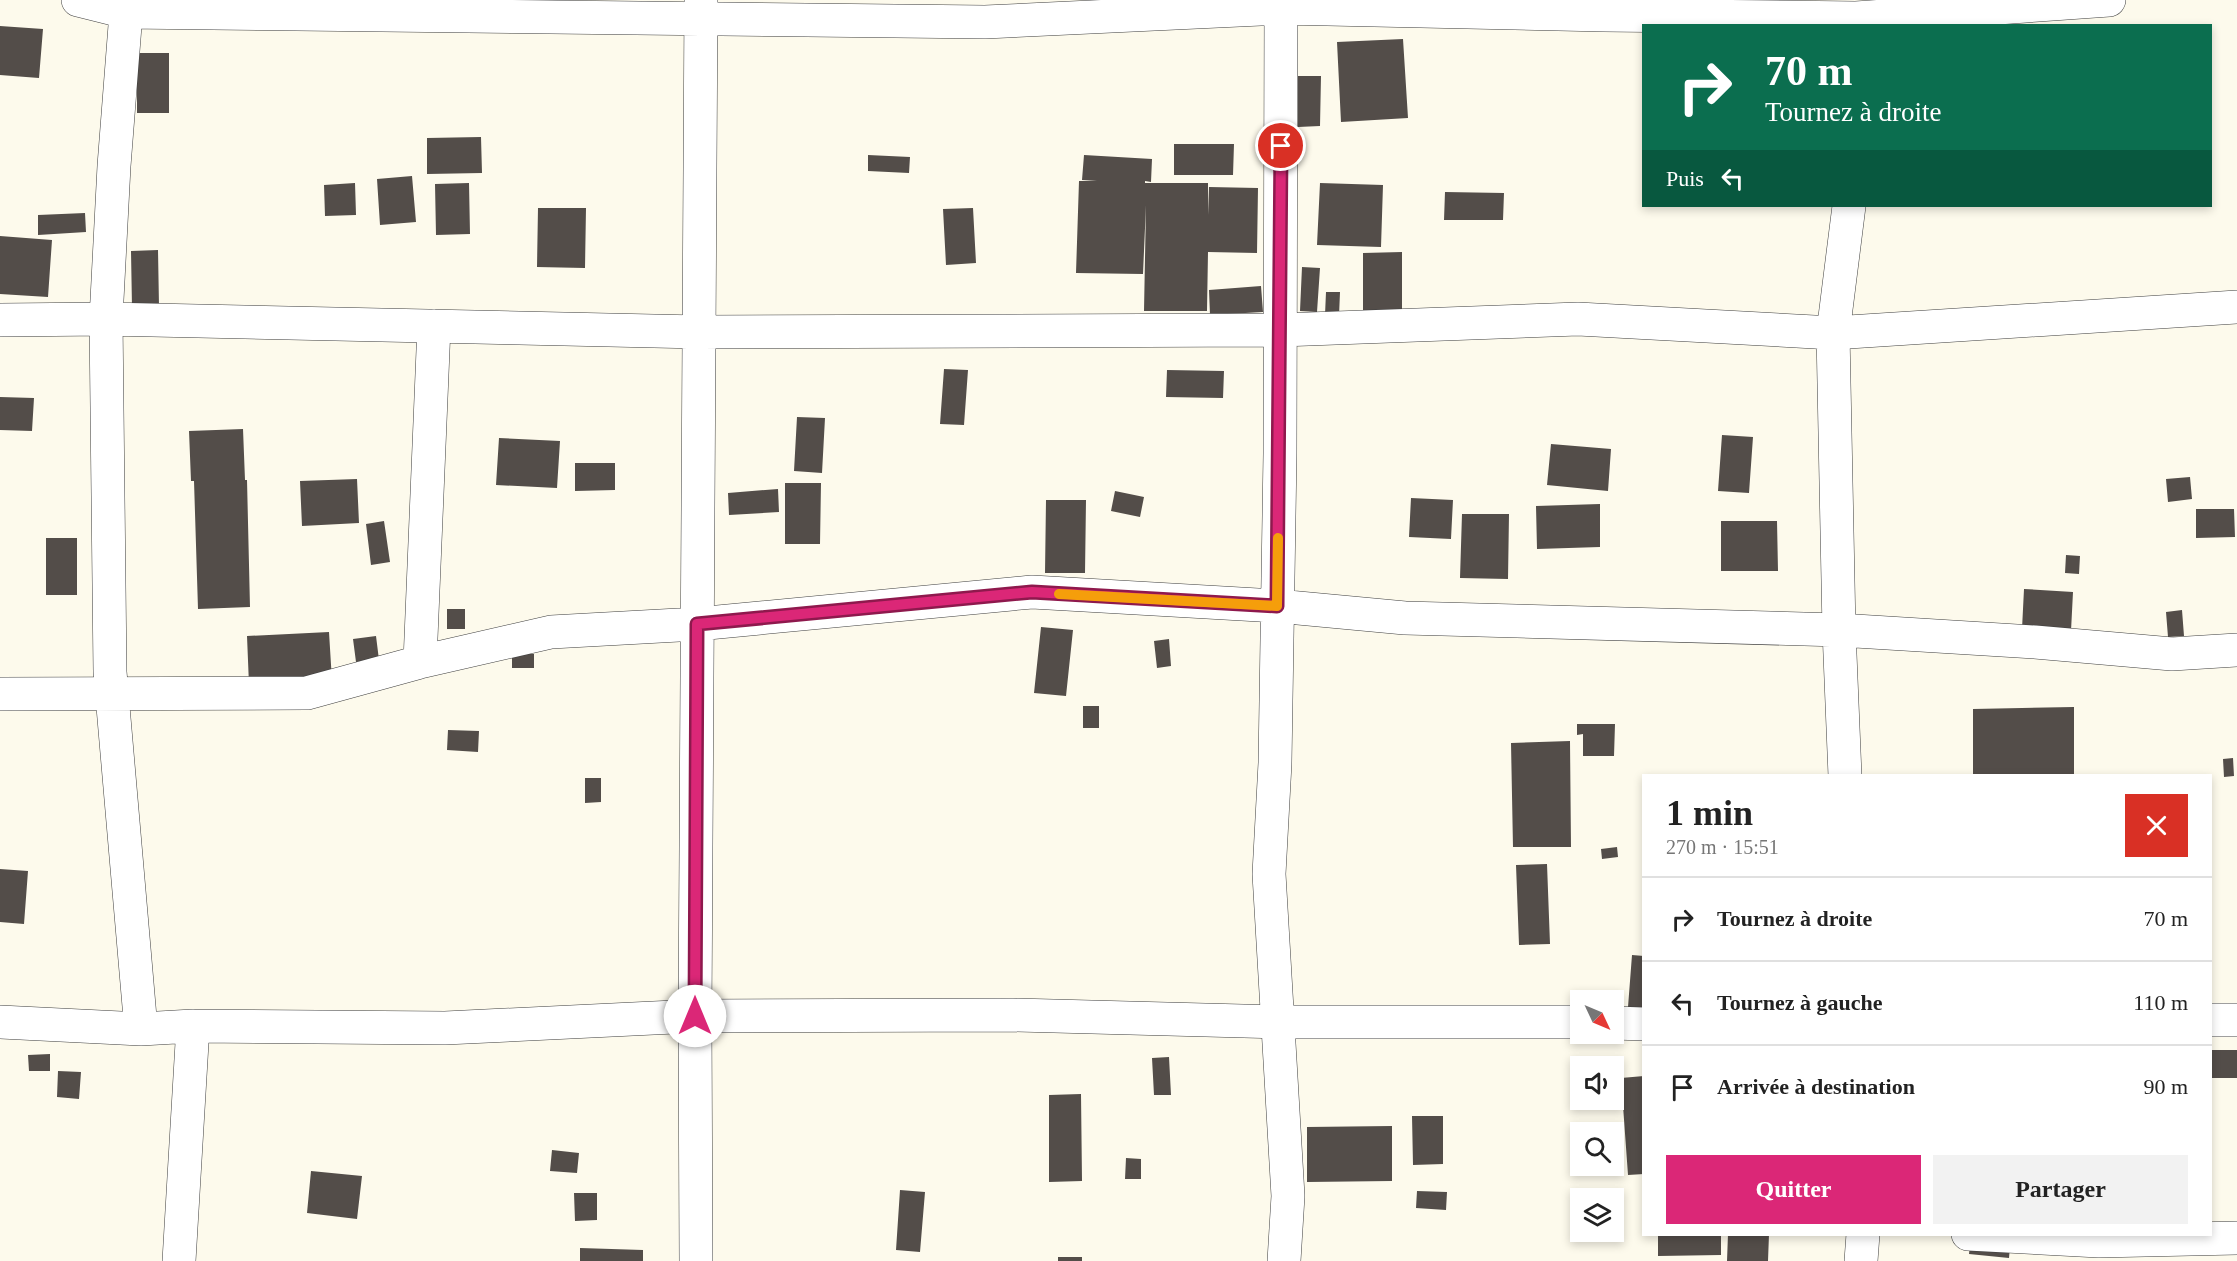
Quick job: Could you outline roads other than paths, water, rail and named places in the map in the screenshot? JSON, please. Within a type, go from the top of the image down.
[{"type":"street","points":[[78,0],[126,6],[701,10],[985,22],[1281,4],[1604,15],[1856,14],[2109,0]]},
{"type":"street","points":[[1281,4],[1281,330],[1275,763],[1269,874],[1288,1196],[1284,1261]]},
{"type":"street","points":[[126,6],[106,319],[110,672],[141,1029]]},
{"type":"street","points":[[696,1261],[695,1016],[701,10]]},
{"type":"street","points":[[1845,774],[1839,630],[1833,333],[1849,207]]},
{"type":"street","points":[[0,320],[106,319],[699,332],[1281,330],[1578,319],[1833,333],[2237,307]]},
{"type":"street","points":[[420,662],[434,326]]},
{"type":"street","points":[[0,694],[307,693],[420,662],[551,632],[697,624],[1032,592],[1277,606],[1405,618],[1839,630],[2035,642],[2172,654],[2237,650]]},
{"type":"street","points":[[0,1022],[141,1029],[193,1026],[446,1028],[695,1016],[1013,1016],[1279,1022],[1570,1022]]},
{"type":"street","points":[[2212,1020],[2237,1020]]},
{"type":"street","points":[[1624,1023],[1642,1023]]},
{"type":"street","points":[[179,1261],[193,1026]]},
{"type":"street","points":[[1861,1261],[1863,1236]]},
{"type":"street","points":[[2005,1236],[2099,1241],[2237,1238]]}]
